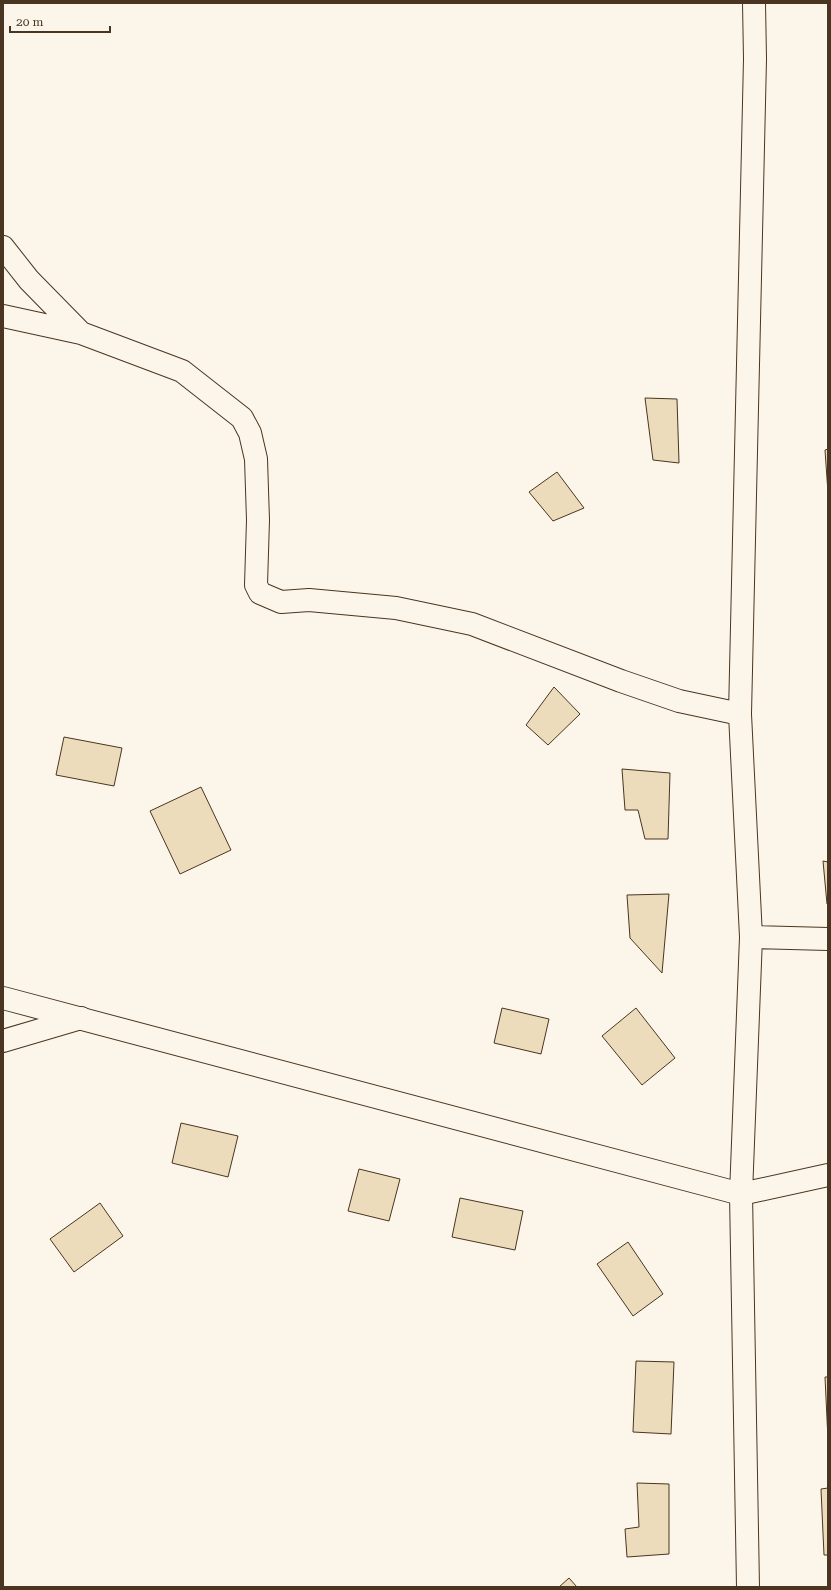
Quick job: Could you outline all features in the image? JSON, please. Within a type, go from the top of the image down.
[{"type":"street","points":[[748,1587],[741,1194],[751,937],[740,714],[755,59],[754,3]]},
{"type":"street","points":[[3,247],[29,280],[81,333]]},
{"type":"street","points":[[3,316],[81,333],[182,371],[242,418],[250,433],[256,458],[258,520],[256,585],[260,593],[281,602],[309,600],[396,608],[472,624],[607,676],[679,701],[740,714]]},
{"type":"street","points":[[751,937],[828,940]]},
{"type":"street","points":[[3,998],[741,1194],[828,1175]]},
{"type":"street","points":[[3,1041],[81,1018]]},
{"type":"building","points":[[645,398],[677,399],[679,463],[653,460]]},
{"type":"building","points":[[828,449],[828,493],[825,450]]},
{"type":"building","points":[[557,472],[584,508],[553,521],[529,492]]},
{"type":"building","points":[[554,687],[580,714],[548,745],[526,725]]},
{"type":"building","points":[[64,737],[122,748],[114,786],[56,775]]},
{"type":"building","points":[[622,769],[670,773],[668,839],[645,839],[638,810],[625,810]]},
{"type":"building","points":[[201,787],[231,850],[180,874],[150,811]]},
{"type":"building","points":[[823,861],[828,862],[828,904],[827,904]]},
{"type":"building","points":[[669,894],[662,973],[630,938],[627,895]]},
{"type":"building","points":[[502,1008],[549,1019],[541,1054],[494,1043]]},
{"type":"building","points":[[636,1008],[675,1058],[642,1085],[602,1036]]},
{"type":"building","points":[[181,1123],[238,1136],[228,1177],[172,1163]]},
{"type":"building","points":[[359,1169],[400,1179],[389,1221],[348,1211]]},
{"type":"building","points":[[460,1198],[523,1211],[515,1250],[452,1237]]},
{"type":"building","points":[[100,1203],[123,1236],[74,1272],[50,1239]]},
{"type":"building","points":[[628,1242],[663,1294],[633,1316],[597,1264]]},
{"type":"building","points":[[636,1361],[674,1362],[671,1434],[633,1432]]},
{"type":"building","points":[[825,1377],[828,1377],[828,1440]]},
{"type":"building","points":[[637,1483],[669,1484],[669,1554],[627,1557],[625,1529],[639,1527]]},
{"type":"building","points":[[828,1488],[828,1555],[824,1555],[821,1489]]},
{"type":"building","points":[[569,1578],[577,1587],[559,1587]]}]
